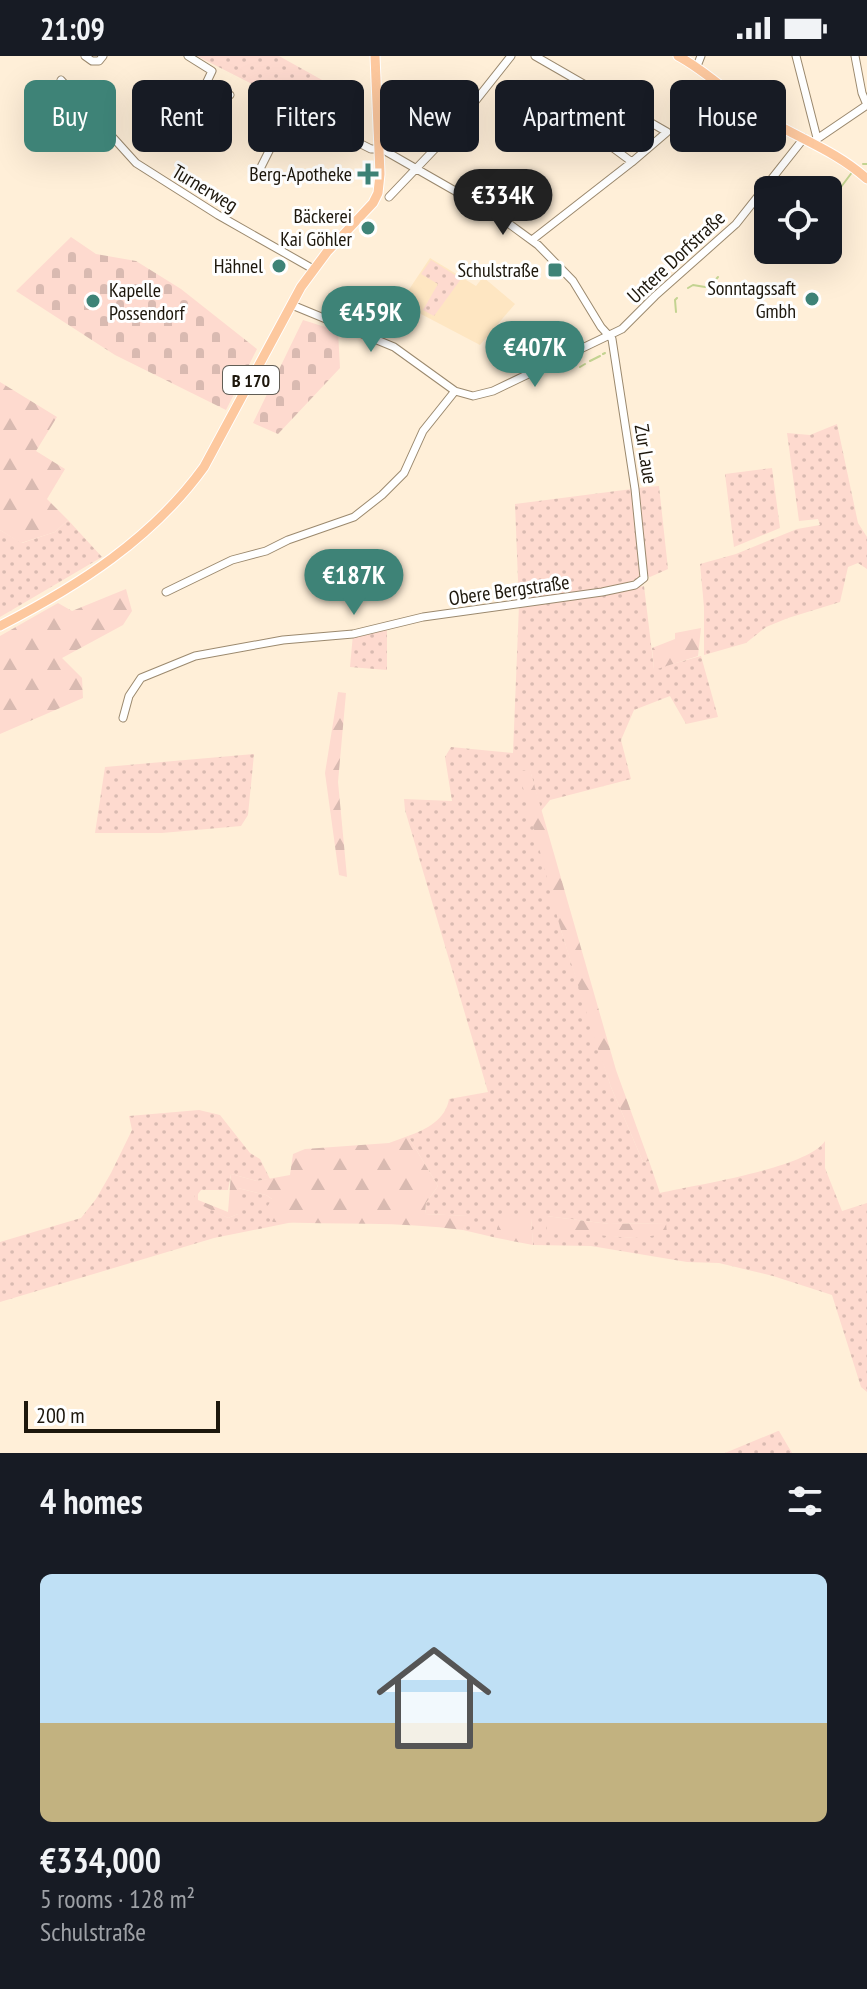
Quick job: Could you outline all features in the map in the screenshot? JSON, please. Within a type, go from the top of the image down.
[{"type":"main road","name":"B 170","points":[[375,56],[380,115]]},
{"type":"main road","points":[[678,56],[699,61],[763,117],[811,139],[846,160],[867,179]]},
{"type":"main road","name":"B 170","points":[[0,626],[51,599],[117,556],[185,492],[211,455],[313,269],[373,203],[380,182],[383,152]]},
{"type":"street","points":[[85,56],[99,61],[103,56]]},
{"type":"street","points":[[188,56],[212,71],[208,80]]},
{"type":"street","points":[[389,197],[418,169],[511,56]]},
{"type":"street","points":[[532,240],[667,132],[535,56]]},
{"type":"street","points":[[796,56],[811,139]]},
{"type":"street","points":[[855,56],[867,105]]},
{"type":"street","name":"Untere Dorfstraße","points":[[455,391],[473,396],[493,391],[609,336],[633,321],[655,296],[736,224],[811,139],[867,105]]},
{"type":"street","points":[[260,169],[289,111],[293,110],[371,149],[380,150]]},
{"type":"street","name":"Turnerweg","points":[[116,141],[136,163],[313,269]]},
{"type":"street","points":[[387,152],[497,215],[532,240],[573,281],[609,336]]},
{"type":"street","points":[[619,152],[632,162]]},
{"type":"street","points":[[166,592],[243,555],[266,551],[354,517],[404,473],[423,431],[455,391],[394,347],[292,305]]},
{"type":"street","name":"Zur Laue","points":[[609,336],[635,489],[644,578]]},
{"type":"street","name":"Obere Bergstraße","points":[[123,718],[129,696],[141,678],[195,656],[283,640],[353,634],[423,617],[602,592],[635,585],[644,578]]},
{"type":"shaded area","points":[[430,258],[476,286],[483,277],[515,304],[480,345],[400,303]]},
{"type":"green space","points":[[197,56],[279,56],[322,80],[248,80]]},
{"type":"green space","points":[[71,237],[96,254],[136,261],[181,289],[257,349],[226,410],[115,355],[16,291]]},
{"type":"green space","points":[[431,260],[461,279],[434,316],[423,310],[438,284],[421,274]]},
{"type":"green space","points":[[303,320],[338,331],[340,368],[278,434],[253,423]]},
{"type":"green space","points":[[0,382],[57,417],[36,451],[65,469],[47,499],[68,520],[55,532],[21,543],[0,530]]},
{"type":"green space","points":[[837,424],[858,523],[867,537],[867,569],[858,563],[848,567],[840,602],[766,627],[746,643],[704,655],[700,564],[736,554],[797,529],[820,525],[818,519],[799,521],[787,433],[810,435]]},
{"type":"green space","points":[[772,468],[780,528],[734,547],[725,474]]},
{"type":"green space","points":[[659,486],[668,569],[650,577],[646,575],[637,488]]},
{"type":"green space","points":[[632,489],[641,570],[638,579],[601,590],[603,594],[644,586],[654,669],[701,656],[718,717],[686,724],[670,696],[634,710],[621,740],[631,779],[550,800],[541,811],[530,770],[560,927],[611,1087],[643,1162],[649,1161],[660,1193],[775,1167],[814,1151],[825,1141],[825,1168],[842,1211],[867,1203],[867,1392],[861,1387],[832,1295],[719,1263],[687,1262],[591,1246],[533,1245],[531,1218],[497,1228],[497,1238],[463,1230],[468,1216],[425,1214],[426,1203],[438,1186],[408,1136],[434,1123],[444,1112],[449,1099],[488,1092],[404,799],[452,801],[445,757],[451,747],[513,753],[519,605],[515,504]],"holes":[[[546,1216],[609,1224],[665,1223],[634,1238],[603,1235]]]},
{"type":"green space","points":[[68,520],[102,557],[0,617],[0,530],[22,543],[55,532]]},
{"type":"green space","points":[[126,589],[132,611],[123,625],[62,658],[82,678],[83,698],[0,734],[0,636],[58,603],[72,611]]},
{"type":"green space","points":[[387,624],[387,670],[350,667],[353,634]]},
{"type":"green space","points":[[701,628],[698,656],[654,670],[652,648],[675,639],[675,633]]},
{"type":"green space","points":[[338,692],[346,693],[338,782],[347,877],[339,875],[325,773]]},
{"type":"green space","points":[[254,754],[248,815],[241,826],[162,833],[95,833],[105,767]]},
{"type":"green space","points":[[530,770],[616,1070],[649,1161],[643,1162],[611,1087],[560,927],[521,780],[522,771]]},
{"type":"green space","points":[[199,1110],[220,1115],[250,1153],[260,1159],[270,1179],[257,1181],[231,1174],[228,1190],[201,1190],[194,1194],[198,1202],[228,1218],[238,1214],[238,1188],[272,1199],[273,1221],[293,1222],[214,1238],[0,1302],[0,1242],[81,1218],[96,1199],[132,1130],[129,1116]]},
{"type":"green space","points":[[408,1136],[438,1186],[426,1203],[425,1214],[469,1216],[463,1230],[392,1224],[273,1222],[267,1207],[272,1199],[238,1188],[238,1214],[228,1218],[195,1202],[194,1193],[198,1194],[198,1200],[228,1212],[231,1174],[257,1181],[290,1175],[293,1154],[305,1149],[389,1143]]},
{"type":"green space","points":[[546,1216],[609,1224],[666,1223],[667,1234],[634,1238],[547,1231]]},
{"type":"green space","points":[[502,1218],[531,1218],[533,1245],[497,1238],[497,1228]]},
{"type":"green space","points":[[778,1431],[792,1453],[725,1453]]},
{"type":"waterway","points":[[842,186],[853,171]]},
{"type":"waterway","points":[[710,286],[718,277]]},
{"type":"waterway","points":[[688,288],[693,285],[705,287]]},
{"type":"waterway","points":[[676,312],[677,298]]},
{"type":"waterway","points":[[590,361],[600,356]]},
{"type":"waterway","points":[[580,367],[585,364]]},
{"type":"place","name":"Berg-Apotheke","points":[[368,174]]},
{"type":"place","name":"Bäckerei Kai Göhler","points":[[368,228]]},
{"type":"place","name":"Hähnel","points":[[279,266]]},
{"type":"place","name":"Schulstraße","points":[[555,270]]},
{"type":"place","name":"Sonntagssaft Gmbh","points":[[812,299]]},
{"type":"place","name":"Kapelle Possendorf","points":[[93,301]]}]
